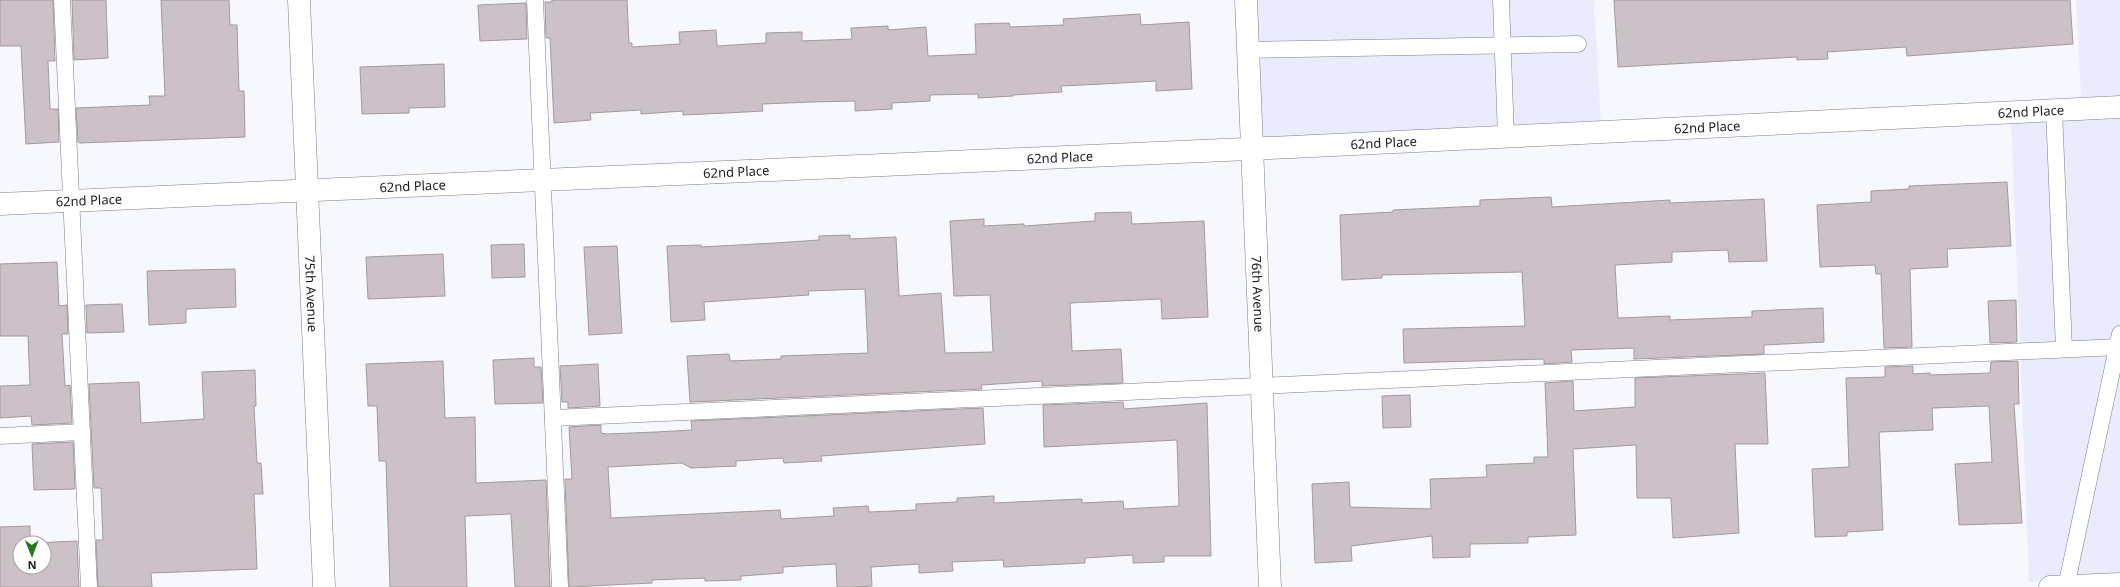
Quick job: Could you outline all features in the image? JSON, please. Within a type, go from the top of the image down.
[{"type":"street","name":"75th Avenue","points":[[299,0],[324,587]]},
{"type":"street","name":"76th Avenue","points":[[1246,0],[1270,587]]},
{"type":"street","name":"62nd Place","points":[[0,204],[1506,137],[2120,107]]},
{"type":"street","points":[[2061,587],[2120,584]]},
{"type":"lane","points":[[62,0],[89,587]]},
{"type":"lane","points":[[535,0],[560,587]]},
{"type":"lane","points":[[1501,0],[1506,137]]},
{"type":"lane","points":[[1248,50],[1578,44]]},
{"type":"lane","points":[[2054,110],[2064,349]]},
{"type":"lane","points":[[553,418],[2064,349],[2119,340],[2061,587]]},
{"type":"lane","points":[[0,436],[82,432]]},
{"type":"shaded area","points":[[1241,0],[1594,0],[1601,125],[1245,142]]},
{"type":"shaded area","points":[[2076,0],[2120,0],[2120,587],[2070,579],[2029,582],[2011,119],[2082,115]]},
{"type":"building","points":[[0,0],[53,0],[55,61],[48,61],[50,109],[58,109],[59,142],[26,144],[21,46],[0,46]]},
{"type":"building","points":[[72,0],[106,0],[108,58],[74,60]]},
{"type":"building","points":[[161,0],[229,0],[230,25],[237,25],[239,91],[244,91],[245,137],[78,142],[76,108],[150,105],[149,96],[165,96]]},
{"type":"building","points":[[552,0],[627,0],[629,43],[632,43],[632,47],[680,44],[679,32],[716,30],[717,46],[766,43],[766,33],[802,32],[802,41],[852,39],[851,28],[888,26],[888,30],[926,27],[928,56],[976,54],[975,24],[1009,23],[1010,27],[1064,25],[1063,19],[1140,14],[1141,25],[1189,22],[1192,89],[1156,91],[1156,81],[1061,86],[1062,92],[1013,96],[978,98],[978,94],[930,95],[930,101],[892,103],[892,109],[855,111],[855,101],[762,104],[763,111],[683,115],[683,111],[641,114],[641,110],[590,113],[591,120],[554,123],[550,38],[546,38],[545,2],[552,2]]},
{"type":"building","points":[[1614,0],[2070,0],[2073,44],[1907,56],[1906,47],[1827,52],[1828,59],[1797,60],[1797,57],[1618,67]]},
{"type":"building","points":[[526,3],[527,39],[480,41],[478,5]]},
{"type":"building","points":[[444,64],[445,107],[409,108],[409,113],[362,114],[360,67]]},
{"type":"building","points":[[2007,182],[2011,246],[1947,249],[1948,267],[1910,269],[1912,347],[1884,348],[1881,274],[1876,274],[1875,265],[1820,267],[1817,205],[1871,202],[1871,191],[1909,189],[1909,186]]},
{"type":"building","points":[[1551,197],[1552,207],[1670,200],[1670,203],[1764,199],[1767,261],[1729,262],[1728,250],[1672,252],[1672,262],[1615,265],[1618,318],[1670,316],[1670,320],[1752,317],[1752,311],[1823,308],[1824,342],[1764,345],[1764,354],[1634,359],[1634,348],[1571,350],[1572,362],[1544,364],[1544,359],[1404,363],[1403,329],[1525,326],[1522,272],[1382,275],[1382,278],[1342,280],[1340,215],[1393,212],[1393,210],[1480,206],[1480,200]]},
{"type":"building","points":[[1131,212],[1132,224],[1204,221],[1208,317],[1162,319],[1161,299],[1070,303],[1072,351],[1121,349],[1123,383],[1042,386],[1042,381],[981,385],[982,389],[690,402],[687,356],[729,354],[730,361],[781,359],[781,356],[868,353],[865,289],[808,291],[809,295],[704,302],[705,320],[671,322],[667,246],[701,245],[701,247],[775,243],[819,240],[819,236],[850,235],[850,239],[896,237],[899,296],[941,293],[945,353],[993,352],[990,295],[954,296],[950,221],[984,219],[984,226],[1024,224],[1024,226],[1095,221],[1095,213]]},
{"type":"building","points":[[524,244],[525,277],[492,278],[491,245]]},
{"type":"building","points":[[617,246],[622,333],[589,335],[584,247]]},
{"type":"building","points":[[443,254],[445,296],[368,299],[366,257]]},
{"type":"building","points":[[57,262],[59,306],[67,305],[68,334],[62,334],[65,386],[70,385],[72,423],[32,425],[31,416],[0,418],[0,386],[30,385],[28,336],[0,336],[0,264]]},
{"type":"building","points":[[235,269],[236,307],[186,309],[186,323],[149,325],[147,271]]},
{"type":"building","points":[[2016,300],[2017,342],[1990,343],[1988,301]]},
{"type":"building","points":[[122,304],[124,332],[87,333],[86,305]]},
{"type":"building","points":[[534,358],[534,367],[541,367],[543,403],[495,404],[493,360]]},
{"type":"building","points":[[443,361],[445,418],[475,417],[476,483],[546,480],[550,587],[515,587],[511,514],[465,516],[467,587],[390,587],[386,461],[379,461],[377,406],[368,406],[366,364]]},
{"type":"building","points":[[2018,361],[2019,404],[2014,404],[2022,523],[1959,525],[1955,464],[1992,462],[1989,406],[1932,408],[1933,430],[1879,432],[1883,530],[1847,532],[1847,536],[1815,537],[1812,469],[1849,467],[1846,378],[1885,377],[1885,367],[1913,366],[1913,374],[1930,373],[1930,375],[1990,373],[1991,362]]},
{"type":"building","points":[[598,364],[600,406],[568,408],[568,402],[562,402],[560,366]]},
{"type":"building","points":[[255,370],[256,406],[254,406],[257,463],[261,463],[263,494],[254,494],[257,569],[151,573],[152,587],[98,587],[96,540],[103,540],[101,488],[94,488],[89,384],[139,382],[141,423],[204,419],[202,372]]},
{"type":"building","points":[[1765,373],[1768,444],[1735,444],[1739,533],[1673,538],[1671,498],[1637,498],[1636,445],[1573,449],[1576,535],[1528,537],[1528,543],[1470,544],[1470,557],[1433,558],[1432,536],[1351,546],[1352,561],[1315,563],[1312,484],[1349,482],[1350,507],[1431,509],[1430,479],[1487,477],[1486,465],[1534,463],[1534,457],[1548,457],[1545,383],[1573,381],[1574,411],[1635,407],[1635,378]]},
{"type":"building","points":[[1410,395],[1411,427],[1383,428],[1382,396]]},
{"type":"building","points":[[1123,402],[1124,409],[1207,403],[1211,556],[1164,556],[1164,562],[1133,563],[1133,555],[1085,558],[1085,563],[1004,567],[1003,560],[952,562],[953,571],[919,573],[919,564],[871,567],[872,586],[853,587],[837,587],[836,564],[783,567],[783,573],[741,576],[741,580],[705,581],[705,578],[652,580],[652,583],[569,587],[565,479],[572,479],[569,427],[601,425],[601,433],[607,434],[656,432],[692,430],[691,421],[983,408],[985,444],[821,456],[822,461],[784,463],[783,458],[736,461],[736,466],[691,468],[682,463],[608,467],[611,518],[780,510],[781,519],[834,516],[833,508],[868,506],[869,512],[916,510],[916,504],[957,502],[957,498],[994,496],[994,503],[1082,499],[1082,503],[1123,501],[1124,509],[1179,506],[1177,440],[1044,447],[1043,405]]},
{"type":"building","points":[[73,442],[75,489],[34,490],[32,444]]},
{"type":"building","points":[[30,526],[30,535],[12,535],[12,575],[52,575],[52,542],[77,541],[79,587],[0,587],[0,527]]}]
